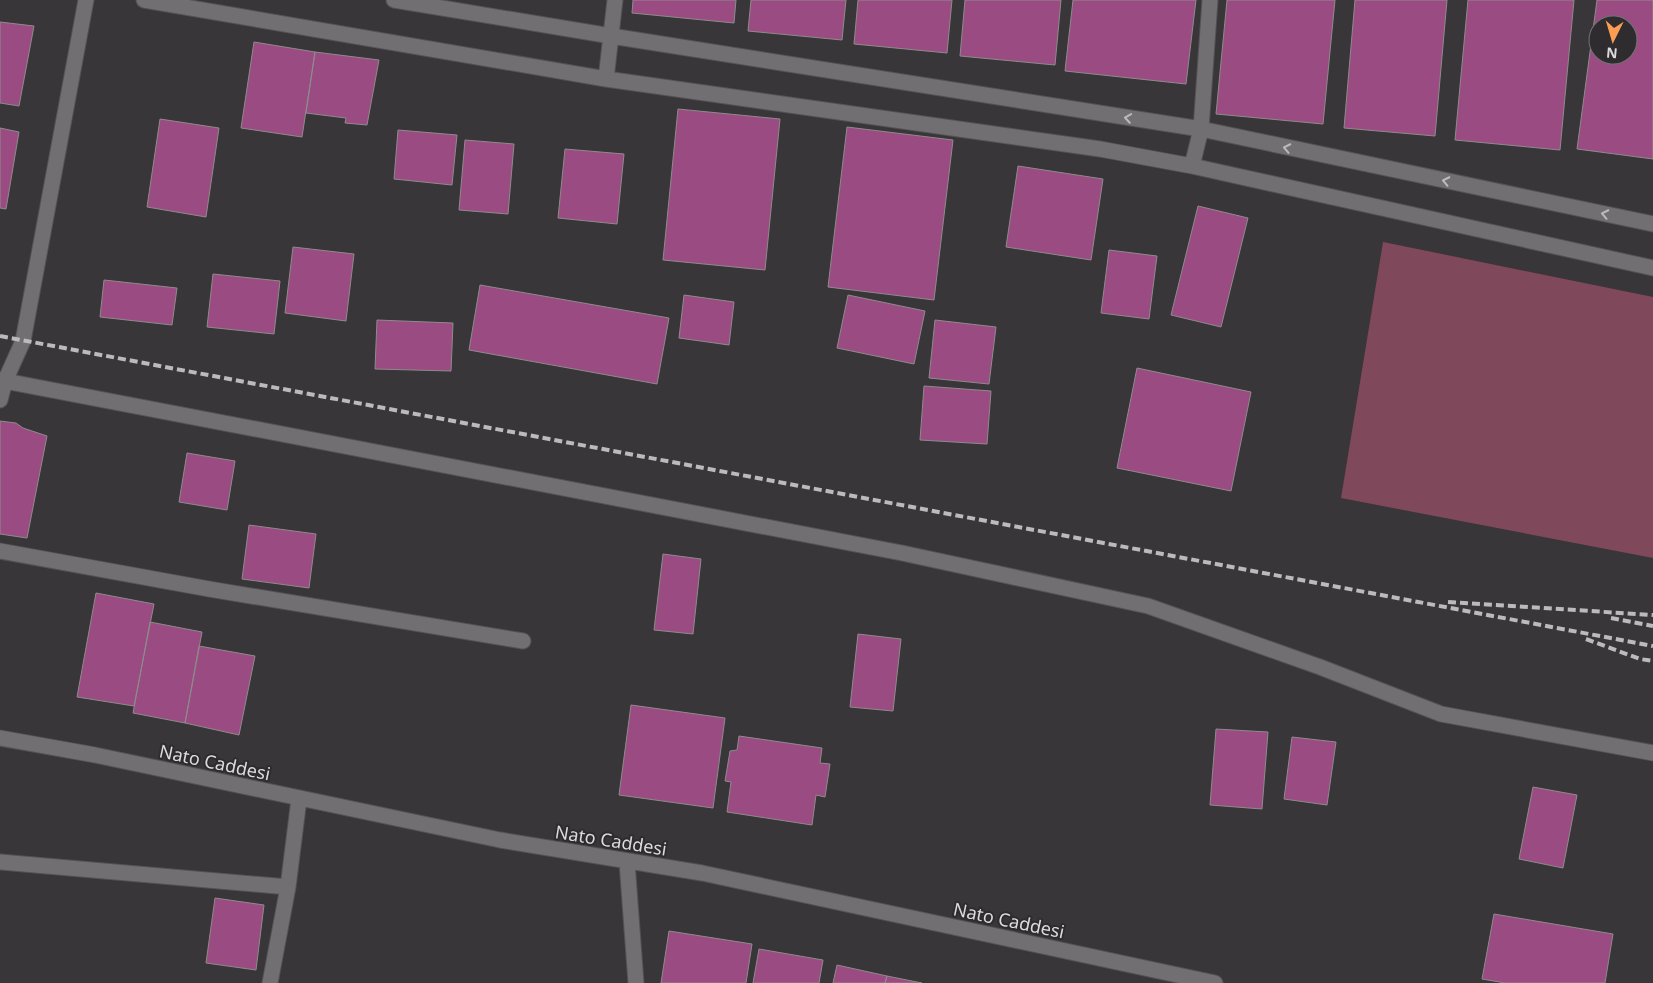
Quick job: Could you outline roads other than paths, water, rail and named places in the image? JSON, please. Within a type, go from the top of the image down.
[{"type":"street","points":[[0,400],[3,380],[22,341],[86,0]]},
{"type":"street","points":[[144,0],[606,79],[1100,149],[1192,166],[1653,268]]},
{"type":"street","points":[[394,0],[1200,129],[1653,224]]},
{"type":"street","points":[[606,79],[616,0]]},
{"type":"street","points":[[1192,166],[1200,129],[1210,0]]},
{"type":"street","points":[[3,380],[902,552],[1148,606],[1320,667],[1441,714],[1653,753]]},
{"type":"street","points":[[0,551],[209,589],[523,641]]},
{"type":"street","name":"Nato Caddesi","points":[[0,738],[96,756],[500,840],[702,873],[1215,983]]},
{"type":"street","points":[[270,983],[288,887],[299,799]]},
{"type":"street","points":[[0,862],[288,887]]},
{"type":"street","points":[[627,862],[636,983]]},
{"type":"railway","points":[[0,336],[1653,646]]},
{"type":"railway","points":[[1448,602],[1653,615]]},
{"type":"railway","points":[[1611,618],[1653,626]]},
{"type":"railway","points":[[1586,639],[1640,659],[1653,661]]}]
